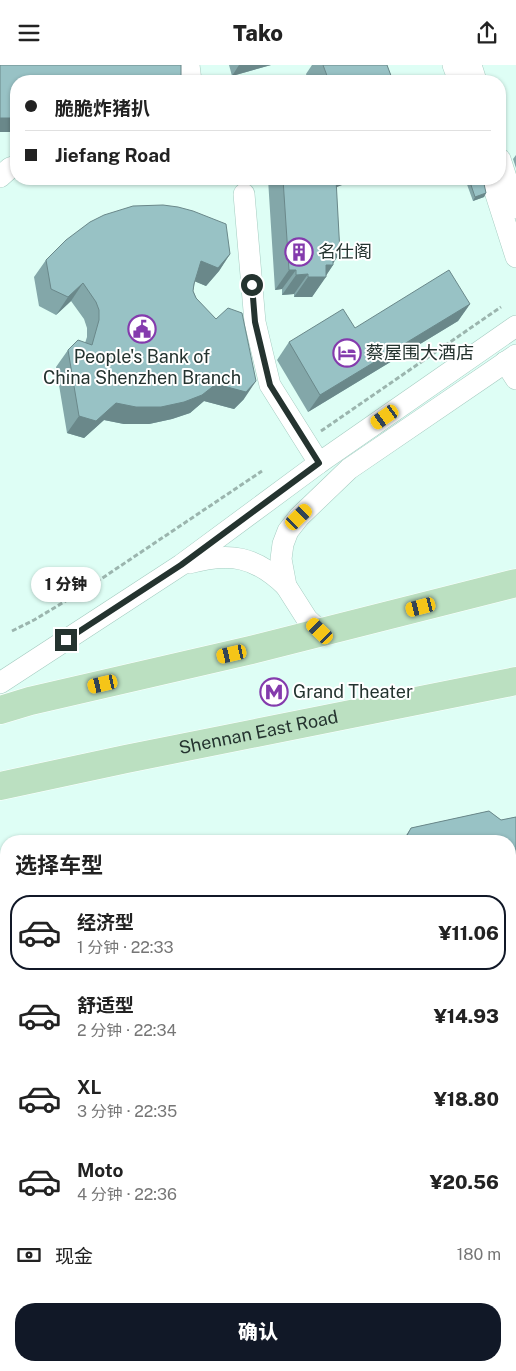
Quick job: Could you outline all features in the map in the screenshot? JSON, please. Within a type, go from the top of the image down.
[{"type":"main road","points":[[0,710],[30,701],[251,650],[320,631],[516,583]]},
{"type":"main road","name":"Shennan East Road","points":[[0,786],[516,681]]},
{"type":"street","points":[[0,177],[10,168]]},
{"type":"street","points":[[506,177],[516,208]]},
{"type":"street","points":[[492,185],[516,257]]},
{"type":"street","points":[[244,194],[255,322],[270,385],[319,463]]},
{"type":"street","points":[[0,683],[181,565],[319,463],[516,327]]},
{"type":"street","points":[[286,586],[281,559],[283,545],[288,531],[299,517],[349,469],[512,366]]},
{"type":"street","points":[[181,565],[206,558],[226,556],[244,559],[267,569],[286,586],[307,619],[320,631]]},
{"type":"path","points":[[321,431],[501,307]]},
{"type":"path","points":[[12,631],[89,587],[262,471]]},
{"type":"building","points":[[0,65],[181,65],[181,75],[10,75],[10,118],[0,118]]},
{"type":"building","points":[[323,65],[387,65],[391,75],[327,75]]},
{"type":"building","points":[[283,185],[336,185],[340,253],[333,254],[333,265],[326,265],[326,277],[308,277],[308,274],[296,275],[296,270],[289,270]]},
{"type":"building","points":[[471,185],[484,185],[486,193],[475,197]]},
{"type":"building","name":"People's Bank of China Shenzhen Branch","points":[[163,205],[193,211],[226,224],[230,254],[218,268],[201,261],[193,291],[196,298],[216,319],[228,308],[242,313],[256,381],[246,392],[216,384],[202,395],[184,402],[161,407],[136,407],[116,403],[96,421],[79,416],[68,350],[78,340],[92,345],[99,320],[99,310],[83,283],[68,297],[51,289],[46,260],[66,240],[90,222],[104,215],[133,206]]},
{"type":"building","name":"蔡屋围大酒店","points":[[449,270],[470,304],[320,395],[289,342],[343,309],[355,328]]},
{"type":"building","points":[[489,811],[501,820],[516,817],[516,835],[407,835],[411,828]]},
{"type":"place","name":"名仕阁","points":[[299,252]]},
{"type":"place","name":"People's Bank of China Shenzhen Branch","points":[[142,329]]},
{"type":"place","name":"蔡屋围大酒店","points":[[347,353]]},
{"type":"place","name":"Grand Theater","points":[[274,692]]},
{"type":"route","points":[[66,640],[181,565],[319,463],[270,385],[255,322],[252,285]]}]
